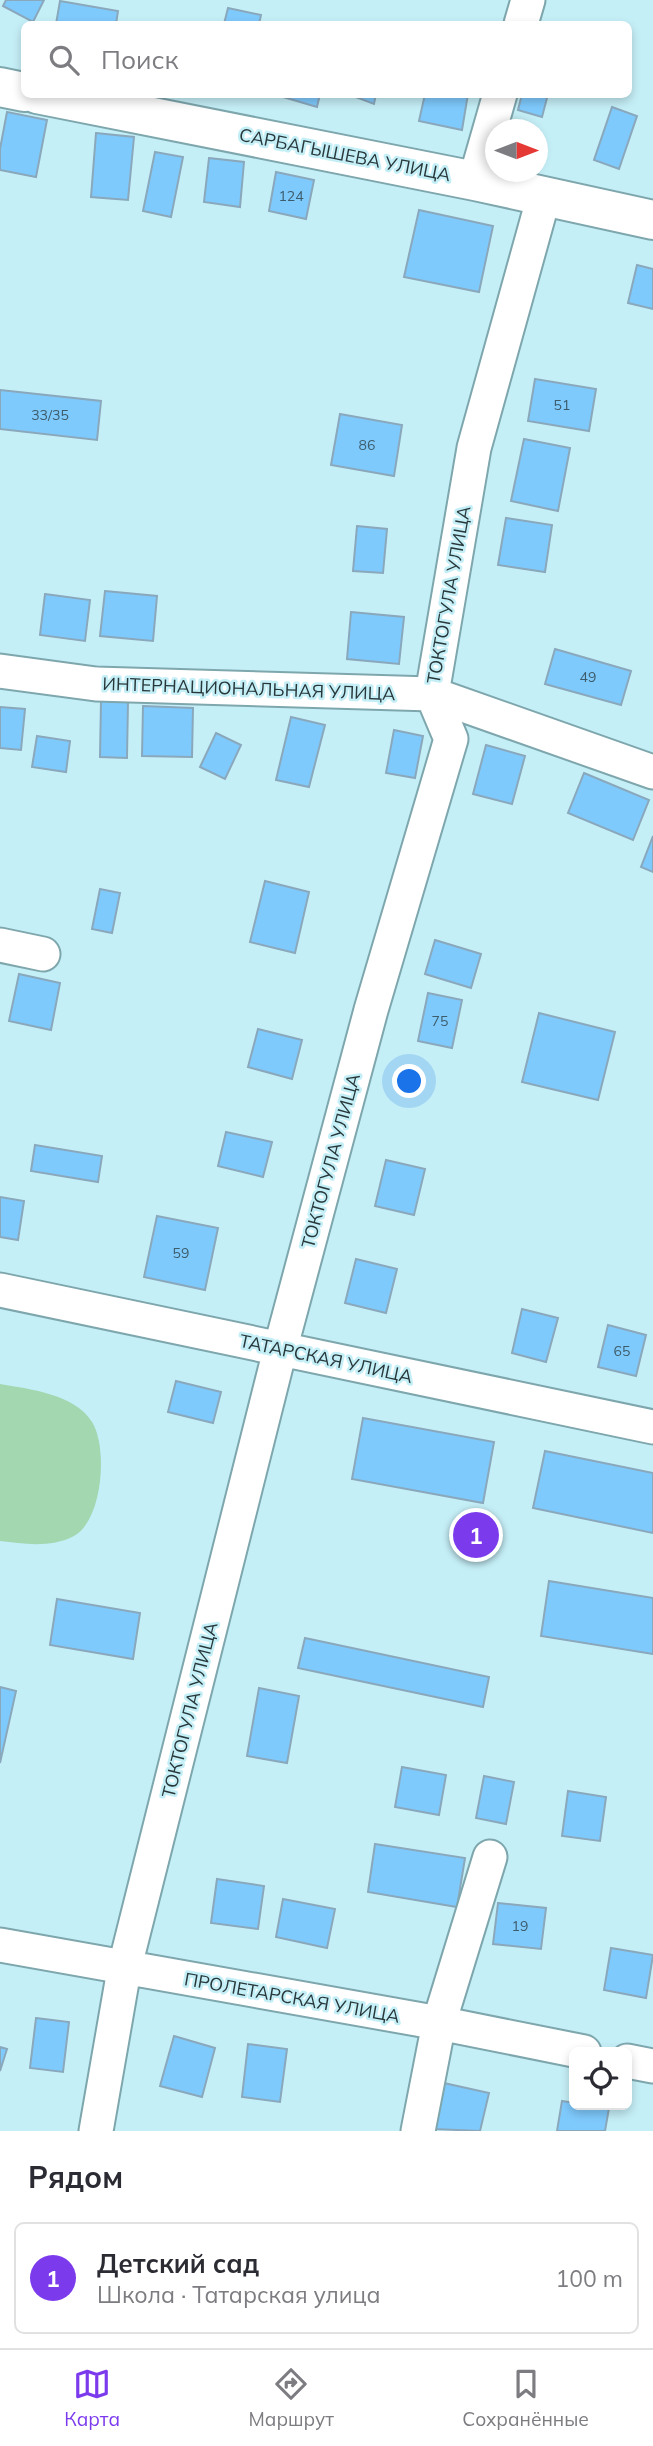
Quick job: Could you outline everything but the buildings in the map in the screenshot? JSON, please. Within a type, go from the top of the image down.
[{"type":"street","points":[[522,21],[528,0]]},
{"type":"street","points":[[0,87],[21,91]]},
{"type":"street","name":"САРБАГЫШЕВА УЛИЦА","points":[[57,98],[475,181],[653,220]]},
{"type":"street","points":[[475,181],[499,98]]},
{"type":"street","name":"ТОКТОГУЛА УЛИЦА","points":[[96,2131],[124,1970],[280,1350],[371,1010],[451,739],[432,694],[474,447],[544,196]]},
{"type":"street","name":"ИНТЕРНАЦИОНАЛЬНАЯ УЛИЦА","points":[[0,671],[96,684],[432,694],[653,772]]},
{"type":"street","points":[[0,944],[43,954]]},
{"type":"street","name":"ТАТАРСКАЯ УЛИЦА","points":[[0,1290],[653,1427]]},
{"type":"street","points":[[418,2131],[439,2023],[490,1857]]},
{"type":"street","name":"ПРОЛЕТАРСКАЯ УЛИЦА","points":[[0,1945],[124,1970],[439,2023],[569,2049]]},
{"type":"street","points":[[632,2062],[653,2066]]},
{"type":"green space","points":[[0,1384],[63,1399],[75,1405],[92,1422],[100,1448],[100,1482],[91,1515],[84,1528],[74,1536],[47,1544],[0,1541]]},
{"type":"place","name":"Детский сад","points":[[476,1535]]}]
